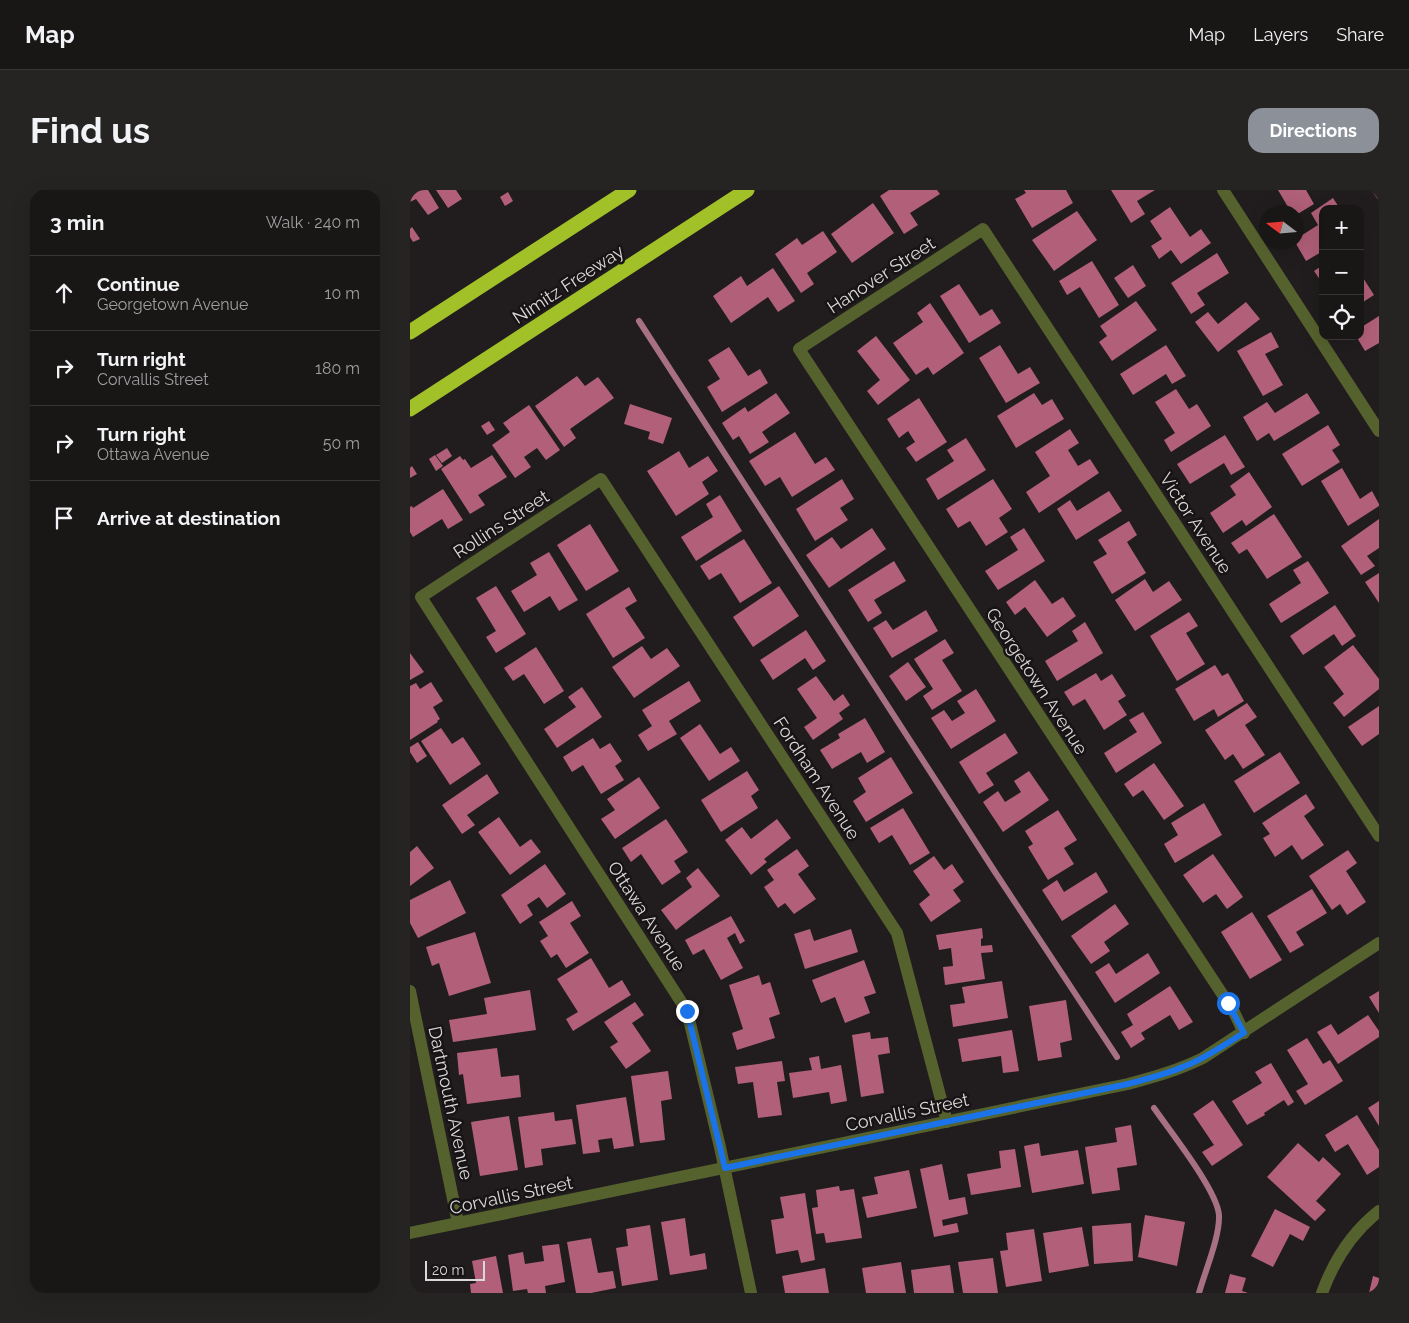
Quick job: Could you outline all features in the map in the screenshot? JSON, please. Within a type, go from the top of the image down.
[{"type":"highway","points":[[410,332],[629,190]]},
{"type":"highway","name":"Nimitz Freeway","points":[[410,409],[747,190]]},
{"type":"street","points":[[1223,190],[1379,431]]},
{"type":"street","name":"Hanover Street","points":[[799,349],[983,229]]},
{"type":"street","name":"Victor Avenue","points":[[983,229],[1379,836]]},
{"type":"street","name":"Georgetown Avenue","points":[[799,349],[1234,1012],[1244,1033]]},
{"type":"street","name":"Rollins Street","points":[[420,597],[601,479]]},
{"type":"street","name":"Fordham Avenue","points":[[601,479],[896,932],[947,1122]]},
{"type":"street","name":"Ottawa Avenue","points":[[420,597],[687,1011],[725,1168],[751,1293]]},
{"type":"street","name":"Corvallis Street","points":[[410,1233],[1128,1084],[1164,1074],[1203,1058],[1379,943]]},
{"type":"street","name":"Dartmouth Avenue","points":[[410,990],[458,1223]]},
{"type":"street","points":[[1322,1293],[1346,1243],[1358,1228],[1379,1211]]},
{"type":"building","points":[[410,190],[428,190],[439,208],[428,215],[416,199],[410,202]]},
{"type":"building","points":[[436,190],[456,190],[462,199],[448,208]]},
{"type":"building","points":[[889,190],[937,190],[940,194],[910,213],[918,225],[904,234],[880,196]]},
{"type":"building","points":[[1024,190],[1066,190],[1073,203],[1032,228],[1015,199],[1026,193]]},
{"type":"building","points":[[1111,190],[1155,190],[1137,201],[1145,214],[1131,223]]},
{"type":"building","points":[[1278,190],[1306,190],[1314,204],[1304,210],[1304,205],[1287,205]]},
{"type":"building","points":[[1371,190],[1379,190],[1379,201]]},
{"type":"building","points":[[508,192],[513,201],[505,206],[500,197]]},
{"type":"building","points":[[1333,198],[1337,205],[1323,205]]},
{"type":"building","points":[[873,203],[894,233],[852,263],[831,234]]},
{"type":"building","points":[[1170,207],[1190,237],[1201,229],[1211,243],[1181,264],[1171,250],[1159,259],[1151,246],[1162,239],[1150,221]]},
{"type":"building","points":[[1319,208],[1319,253],[1306,261],[1300,250],[1304,250],[1304,234],[1318,225],[1311,213]]},
{"type":"building","points":[[1077,211],[1097,240],[1054,271],[1032,240]]},
{"type":"building","points":[[412,227],[420,239],[413,242],[410,237],[410,229]]},
{"type":"building","points":[[823,231],[837,252],[807,273],[814,284],[801,293],[775,254],[797,238],[802,245]]},
{"type":"building","points":[[1217,253],[1229,273],[1197,293],[1205,305],[1191,314],[1171,283]]},
{"type":"building","points":[[1092,261],[1119,305],[1099,318],[1080,287],[1067,295],[1059,281]]},
{"type":"building","points":[[1133,265],[1146,286],[1128,298],[1114,278]]},
{"type":"building","points":[[773,268],[795,301],[778,312],[768,297],[731,323],[713,296],[741,276],[747,286]]},
{"type":"building","points":[[1319,268],[1319,278],[1314,271]]},
{"type":"building","points":[[1364,279],[1374,295],[1364,301]]},
{"type":"building","points":[[959,284],[980,316],[992,309],[1001,323],[969,343],[940,296]]},
{"type":"building","points":[[1136,301],[1157,330],[1112,361],[1099,342],[1107,336],[1100,326]]},
{"type":"building","points":[[1246,302],[1260,319],[1218,352],[1195,322],[1208,312],[1218,324]]},
{"type":"building","points":[[930,303],[964,353],[933,375],[928,367],[916,375],[893,343],[923,322],[917,313]]},
{"type":"building","points":[[1379,316],[1379,343],[1365,351],[1358,340],[1364,340],[1364,325]]},
{"type":"building","points":[[1271,332],[1279,347],[1265,354],[1283,385],[1263,396],[1237,351]]},
{"type":"building","points":[[876,336],[910,380],[878,405],[867,391],[880,380],[857,351]]},
{"type":"building","points":[[1000,345],[1018,374],[1030,367],[1040,383],[1006,403],[979,358]]},
{"type":"building","points":[[1166,345],[1186,376],[1172,384],[1166,374],[1133,395],[1120,374]]},
{"type":"building","points":[[729,347],[748,376],[760,369],[768,383],[722,412],[707,387],[720,379],[708,360]]},
{"type":"building","points":[[577,376],[585,386],[598,377],[614,398],[570,429],[576,438],[564,447],[535,406]]},
{"type":"building","points":[[1176,389],[1189,409],[1197,404],[1211,426],[1171,452],[1164,440],[1175,433],[1155,402]]},
{"type":"building","points":[[776,393],[790,413],[762,432],[769,442],[750,454],[739,436],[733,440],[722,423],[745,407],[748,412]]},
{"type":"building","points":[[1034,393],[1042,405],[1052,399],[1064,419],[1016,448],[997,416]]},
{"type":"building","points":[[1307,393],[1320,413],[1274,441],[1269,433],[1257,441],[1243,417],[1267,402],[1275,413]]},
{"type":"building","points":[[919,398],[947,442],[916,462],[906,448],[915,442],[908,431],[899,438],[887,419]]},
{"type":"building","points":[[630,404],[672,418],[663,444],[648,439],[650,432],[624,424]]},
{"type":"building","points":[[529,405],[560,450],[546,460],[537,448],[524,457],[531,467],[515,478],[492,445],[510,432],[503,423]]},
{"type":"building","points":[[489,421],[495,430],[487,435],[481,426]]},
{"type":"building","points":[[1328,425],[1340,445],[1332,450],[1340,462],[1302,486],[1282,454]]},
{"type":"building","points":[[1070,429],[1079,443],[1068,450],[1078,466],[1090,459],[1099,473],[1039,513],[1026,492],[1050,476],[1035,452]]},
{"type":"building","points":[[795,432],[815,464],[826,457],[835,470],[792,497],[780,477],[765,486],[749,461]]},
{"type":"building","points":[[1225,435],[1245,467],[1231,475],[1224,463],[1190,484],[1177,464]]},
{"type":"building","points":[[966,438],[986,470],[938,500],[926,479],[954,461],[947,450]]},
{"type":"building","points":[[447,448],[452,456],[442,463],[436,455]]},
{"type":"building","points":[[679,451],[689,468],[708,456],[718,471],[702,482],[709,494],[676,516],[647,471]]},
{"type":"building","points":[[435,455],[443,466],[436,471],[429,459]]},
{"type":"building","points":[[492,455],[507,477],[478,495],[485,505],[470,514],[441,469],[460,456],[463,460],[465,459],[471,468]]},
{"type":"building","points":[[412,466],[417,474],[410,478],[410,468]]},
{"type":"building","points":[[1342,468],[1360,499],[1372,491],[1379,504],[1379,506],[1348,526],[1321,481]]},
{"type":"building","points":[[1249,472],[1272,507],[1246,526],[1242,520],[1223,533],[1210,513],[1236,495],[1230,486]]},
{"type":"building","points":[[842,479],[854,499],[840,508],[848,520],[815,541],[796,509]]},
{"type":"building","points":[[993,479],[1012,509],[999,518],[1008,532],[986,546],[970,521],[958,528],[946,509]]},
{"type":"building","points":[[443,489],[463,520],[448,529],[442,519],[413,537],[410,532],[410,507],[412,506],[413,508]]},
{"type":"building","points":[[1109,491],[1122,511],[1076,540],[1057,509],[1070,500],[1077,511]]},
{"type":"building","points":[[720,495],[742,531],[696,561],[681,537],[713,517],[706,504]]},
{"type":"building","points":[[1274,514],[1302,557],[1267,579],[1247,549],[1239,554],[1231,543]]},
{"type":"building","points":[[1379,519],[1379,548],[1367,556],[1375,566],[1361,575],[1341,546]]},
{"type":"building","points":[[1129,521],[1137,535],[1127,542],[1146,573],[1112,594],[1093,562],[1107,554],[1098,540]]},
{"type":"building","points":[[590,524],[619,571],[586,591],[557,545]]},
{"type":"building","points":[[872,528],[886,549],[829,588],[806,555],[832,537],[841,549]]},
{"type":"building","points":[[1024,528],[1045,561],[998,590],[985,571],[1018,550],[1010,537]]},
{"type":"building","points":[[744,539],[772,583],[740,603],[721,573],[709,580],[700,566]]},
{"type":"building","points":[[549,552],[578,600],[559,611],[550,596],[524,612],[511,591],[537,575],[530,563]]},
{"type":"building","points":[[894,561],[906,581],[874,600],[882,613],[868,622],[848,590]]},
{"type":"building","points":[[1308,561],[1329,593],[1281,623],[1269,604],[1301,583],[1293,570]]},
{"type":"building","points":[[1379,573],[1379,603],[1365,582]]},
{"type":"building","points":[[1145,579],[1153,592],[1169,581],[1182,600],[1135,631],[1115,600]]},
{"type":"building","points":[[1035,580],[1052,604],[1063,597],[1076,616],[1047,637],[1025,607],[1015,615],[1006,602]]},
{"type":"building","points":[[496,586],[526,634],[496,653],[486,637],[496,631],[476,598]]},
{"type":"building","points":[[779,586],[799,616],[753,647],[733,617]]},
{"type":"building","points":[[629,587],[637,601],[625,608],[645,638],[613,658],[586,614]]},
{"type":"building","points":[[1335,605],[1356,636],[1342,646],[1334,634],[1303,655],[1290,636]]},
{"type":"building","points":[[926,610],[938,631],[892,658],[873,628],[886,620],[893,630]]},
{"type":"building","points":[[1189,612],[1198,626],[1186,633],[1205,664],[1177,681],[1150,636]]},
{"type":"building","points":[[1085,622],[1103,653],[1057,681],[1045,661],[1078,641],[1072,631]]},
{"type":"building","points":[[806,630],[826,661],[813,670],[805,658],[773,680],[760,660]]},
{"type":"building","points":[[945,639],[954,653],[942,660],[962,691],[932,710],[923,696],[933,689],[914,659]]},
{"type":"building","points":[[1353,645],[1379,679],[1379,689],[1344,717],[1333,703],[1344,694],[1324,667]]},
{"type":"building","points":[[642,646],[651,659],[667,648],[680,666],[634,698],[612,667]]},
{"type":"building","points":[[536,647],[564,691],[544,704],[524,674],[513,681],[504,668]]},
{"type":"building","points":[[410,653],[424,672],[410,680]]},
{"type":"building","points":[[908,662],[926,687],[906,701],[889,676]]},
{"type":"building","points":[[1215,665],[1222,676],[1228,673],[1244,701],[1218,717],[1214,709],[1194,721],[1175,689]]},
{"type":"building","points":[[1096,673],[1101,681],[1112,674],[1126,696],[1118,701],[1127,715],[1104,730],[1085,699],[1073,706],[1064,692]]},
{"type":"building","points":[[816,676],[834,701],[843,694],[850,705],[839,713],[843,719],[813,740],[804,727],[817,718],[797,689]]},
{"type":"building","points":[[689,681],[701,701],[669,721],[677,734],[648,751],[638,735],[652,726],[642,710]]},
{"type":"building","points":[[431,682],[443,701],[433,707],[440,719],[410,740],[410,686],[416,683],[420,689]]},
{"type":"building","points":[[582,687],[602,717],[557,748],[544,729],[576,707],[568,697]]},
{"type":"building","points":[[976,689],[996,721],[951,749],[931,718],[944,710],[952,721],[965,713],[957,701]]},
{"type":"building","points":[[1247,703],[1257,717],[1245,725],[1265,755],[1243,769],[1233,754],[1225,760],[1205,730]]},
{"type":"building","points":[[1379,706],[1379,734],[1362,746],[1348,727]]},
{"type":"building","points":[[1143,712],[1162,743],[1116,773],[1104,753],[1137,732],[1129,720]]},
{"type":"building","points":[[865,718],[885,752],[867,763],[861,752],[832,769],[820,750],[840,738],[838,734]]},
{"type":"building","points":[[700,724],[720,754],[731,747],[740,761],[709,781],[680,738]]},
{"type":"building","points":[[441,728],[452,744],[463,737],[481,764],[450,785],[421,741]]},
{"type":"building","points":[[1005,733],[1018,753],[986,773],[994,785],[979,794],[959,762]]},
{"type":"building","points":[[593,738],[600,749],[610,743],[622,761],[615,766],[624,780],[601,794],[583,765],[572,772],[563,757]]},
{"type":"building","points":[[418,742],[427,756],[417,763],[410,752],[410,747]]},
{"type":"building","points":[[1280,752],[1300,783],[1254,813],[1234,781]]},
{"type":"building","points":[[891,757],[913,793],[866,822],[853,801],[866,792],[858,778]]},
{"type":"building","points":[[1154,763],[1184,806],[1164,820],[1143,790],[1133,797],[1124,784]]},
{"type":"building","points":[[747,771],[759,790],[751,796],[758,808],[721,832],[701,800]]},
{"type":"building","points":[[1029,771],[1049,800],[1003,832],[983,802],[998,791],[1005,802],[1021,792],[1014,781]]},
{"type":"building","points":[[487,774],[499,793],[467,815],[475,825],[462,834],[442,805]]},
{"type":"building","points":[[639,777],[660,808],[615,839],[601,819],[615,810],[607,799]]},
{"type":"building","points":[[1306,794],[1315,808],[1304,816],[1324,845],[1302,860],[1292,845],[1275,857],[1263,838],[1270,834],[1262,823]]},
{"type":"building","points":[[1204,803],[1222,835],[1175,863],[1164,844],[1178,835],[1171,823]]},
{"type":"building","points":[[903,808],[930,853],[910,865],[892,835],[879,843],[870,828]]},
{"type":"building","points":[[1058,810],[1077,840],[1064,848],[1074,864],[1048,880],[1028,847],[1033,844],[1025,831]]},
{"type":"building","points":[[499,817],[520,847],[531,839],[541,852],[510,875],[478,832]]},
{"type":"building","points":[[666,819],[688,852],[674,861],[681,872],[662,885],[641,854],[631,862],[622,848]]},
{"type":"building","points":[[777,819],[791,838],[764,859],[767,862],[751,875],[725,840],[742,827],[751,839]]},
{"type":"building","points":[[417,846],[434,868],[410,886],[410,852]]},
{"type":"building","points":[[797,849],[809,866],[798,874],[816,899],[794,914],[785,903],[778,908],[764,887],[774,880],[767,870]]},
{"type":"building","points":[[1348,850],[1357,863],[1346,871],[1366,902],[1347,915],[1340,904],[1332,910],[1309,876]]},
{"type":"building","points":[[1213,854],[1243,897],[1227,909],[1216,894],[1203,903],[1183,875]]},
{"type":"building","points":[[934,856],[944,870],[952,864],[964,882],[953,890],[961,901],[931,922],[919,904],[930,895],[913,871]]},
{"type":"building","points":[[545,864],[566,894],[547,908],[539,897],[527,905],[533,915],[520,924],[501,895]]},
{"type":"building","points":[[698,868],[720,896],[676,930],[661,910],[692,887],[686,878]]},
{"type":"building","points":[[1096,872],[1108,892],[1062,921],[1042,890],[1057,880],[1064,892]]},
{"type":"building","points":[[450,880],[466,913],[418,938],[410,923],[410,900]]},
{"type":"building","points":[[1312,889],[1327,913],[1296,932],[1304,945],[1290,953],[1267,916]]},
{"type":"building","points":[[572,901],[581,916],[570,923],[589,953],[566,968],[557,954],[551,958],[540,941],[548,936],[539,922]]},
{"type":"building","points":[[1115,904],[1129,924],[1104,942],[1110,951],[1091,964],[1071,936]]},
{"type":"building","points":[[1252,912],[1282,960],[1250,979],[1221,932]]},
{"type":"building","points":[[731,916],[745,941],[740,944],[735,933],[727,938],[743,968],[721,980],[704,949],[693,955],[685,940]]},
{"type":"building","points":[[982,928],[983,938],[981,939],[981,946],[992,945],[993,952],[981,953],[985,979],[945,985],[943,967],[953,966],[951,948],[939,950],[936,935]]},
{"type":"building","points":[[810,929],[814,941],[851,929],[858,952],[805,969],[794,934]]},
{"type":"building","points":[[475,932],[491,983],[449,996],[439,963],[432,966],[426,947]]},
{"type":"building","points":[[1148,953],[1160,973],[1115,1003],[1095,972],[1109,963],[1116,974]]},
{"type":"building","points":[[591,958],[609,988],[622,980],[631,995],[573,1031],[566,1019],[578,1012],[557,979]]},
{"type":"building","points":[[864,960],[876,993],[864,997],[870,1013],[845,1023],[835,997],[821,1003],[812,980]]},
{"type":"building","points":[[759,975],[762,985],[770,982],[780,1014],[769,1018],[775,1038],[737,1050],[732,1033],[743,1029],[729,985]]},
{"type":"building","points":[[1002,981],[1008,1018],[953,1027],[950,1005],[965,1003],[962,987]]},
{"type":"building","points":[[1170,986],[1193,1022],[1179,1030],[1170,1015],[1141,1033],[1145,1039],[1131,1048],[1121,1032],[1133,1025],[1127,1014]]},
{"type":"building","points":[[530,990],[536,1030],[453,1042],[449,1020],[487,1014],[484,998]]},
{"type":"building","points":[[1379,991],[1379,1013],[1369,997]]},
{"type":"building","points":[[1066,1000],[1072,1040],[1060,1043],[1062,1057],[1038,1061],[1029,1006]]},
{"type":"building","points":[[635,1002],[644,1015],[632,1023],[651,1051],[626,1069],[610,1047],[618,1042],[604,1022]]},
{"type":"building","points":[[1368,1015],[1379,1031],[1379,1037],[1338,1064],[1317,1032],[1331,1024],[1338,1035]]},
{"type":"building","points":[[1012,1030],[1019,1071],[1003,1073],[1001,1056],[962,1062],[958,1039]]},
{"type":"building","points":[[870,1032],[871,1039],[888,1037],[890,1053],[878,1055],[884,1093],[861,1097],[852,1035]]},
{"type":"building","points":[[1307,1038],[1323,1064],[1330,1060],[1343,1081],[1305,1105],[1296,1091],[1308,1084],[1287,1050]]},
{"type":"building","points":[[497,1048],[501,1077],[519,1075],[521,1097],[467,1104],[463,1074],[459,1075],[457,1053]]},
{"type":"building","points":[[819,1056],[821,1069],[841,1065],[847,1101],[831,1104],[829,1092],[793,1098],[789,1073],[812,1070],[809,1058]]},
{"type":"building","points":[[782,1061],[785,1081],[777,1082],[782,1115],[758,1118],[753,1082],[738,1084],[735,1067]]},
{"type":"building","points":[[1271,1063],[1294,1102],[1288,1106],[1284,1100],[1264,1113],[1265,1115],[1247,1125],[1232,1101],[1262,1083],[1255,1072]]},
{"type":"building","points":[[668,1071],[672,1099],[661,1101],[665,1140],[640,1143],[631,1076]]},
{"type":"building","points":[[626,1097],[634,1146],[614,1149],[612,1138],[598,1140],[600,1152],[583,1154],[576,1105]]},
{"type":"building","points":[[1213,1100],[1243,1145],[1212,1166],[1202,1152],[1214,1145],[1193,1114]]},
{"type":"building","points":[[1379,1101],[1379,1126],[1368,1108]]},
{"type":"building","points":[[554,1112],[555,1121],[572,1119],[576,1144],[541,1149],[543,1165],[525,1168],[518,1117]]},
{"type":"building","points":[[1357,1115],[1379,1150],[1379,1167],[1367,1175],[1348,1144],[1335,1152],[1325,1135]]},
{"type":"building","points":[[509,1116],[518,1170],[480,1176],[471,1122]]},
{"type":"building","points":[[1131,1125],[1137,1165],[1117,1168],[1120,1190],[1092,1194],[1085,1147],[1117,1142],[1115,1128]]},
{"type":"building","points":[[1039,1143],[1041,1156],[1078,1150],[1084,1184],[1032,1193],[1024,1146]]},
{"type":"building","points":[[1298,1143],[1319,1162],[1323,1157],[1341,1174],[1316,1201],[1326,1210],[1315,1221],[1267,1177]]},
{"type":"building","points":[[1015,1149],[1021,1187],[971,1195],[967,1174],[1001,1168],[999,1151]]},
{"type":"building","points":[[942,1164],[949,1200],[965,1197],[968,1214],[942,1220],[943,1226],[957,1223],[959,1232],[934,1237],[920,1169]]},
{"type":"building","points":[[909,1170],[917,1208],[867,1218],[862,1197],[878,1194],[874,1177]]},
{"type":"building","points":[[839,1186],[840,1191],[854,1189],[862,1238],[826,1243],[824,1233],[816,1234],[812,1208],[818,1207],[816,1190]]},
{"type":"building","points":[[805,1193],[815,1260],[801,1263],[798,1250],[776,1254],[771,1220],[784,1218],[780,1197]]},
{"type":"building","points":[[1275,1209],[1310,1227],[1303,1241],[1290,1234],[1273,1267],[1251,1256]]},
{"type":"building","points":[[1145,1215],[1185,1222],[1177,1266],[1138,1257]]},
{"type":"building","points":[[685,1218],[690,1256],[705,1253],[707,1269],[670,1275],[661,1222]]},
{"type":"building","points":[[1131,1223],[1133,1261],[1094,1264],[1092,1226]]},
{"type":"building","points":[[650,1225],[658,1280],[622,1286],[616,1248],[628,1246],[626,1229]]},
{"type":"building","points":[[1082,1227],[1089,1266],[1049,1273],[1043,1233]]},
{"type":"building","points":[[1034,1229],[1042,1281],[1006,1287],[1000,1251],[1008,1250],[1006,1233]]},
{"type":"building","points":[[591,1238],[598,1273],[613,1271],[616,1288],[591,1293],[576,1293],[567,1242]]},
{"type":"building","points":[[559,1244],[565,1282],[545,1286],[546,1293],[528,1293],[527,1289],[513,1291],[508,1255],[523,1252],[525,1264],[544,1261],[542,1246]]},
{"type":"building","points":[[496,1256],[503,1293],[471,1293],[470,1284],[476,1283],[472,1261]]},
{"type":"building","points":[[993,1258],[998,1293],[963,1293],[958,1262]]},
{"type":"building","points":[[901,1262],[906,1293],[866,1293],[862,1268]]},
{"type":"building","points":[[950,1265],[954,1293],[914,1293],[911,1270]]},
{"type":"building","points":[[825,1268],[829,1293],[785,1293],[782,1276]]},
{"type":"building","points":[[1230,1274],[1246,1278],[1242,1291],[1248,1293],[1225,1293]]},
{"type":"building","points":[[1373,1276],[1379,1278],[1379,1293],[1369,1293]]},
{"type":"waterway","points":[[639,321],[995,872],[1117,1057]]},
{"type":"waterway","points":[[1154,1108],[1202,1176],[1216,1204],[1219,1215],[1215,1244],[1199,1293]]},
{"type":"route","points":[[687,1011],[725,1168],[1128,1084],[1164,1074],[1203,1058],[1244,1033],[1228,1003]]}]
